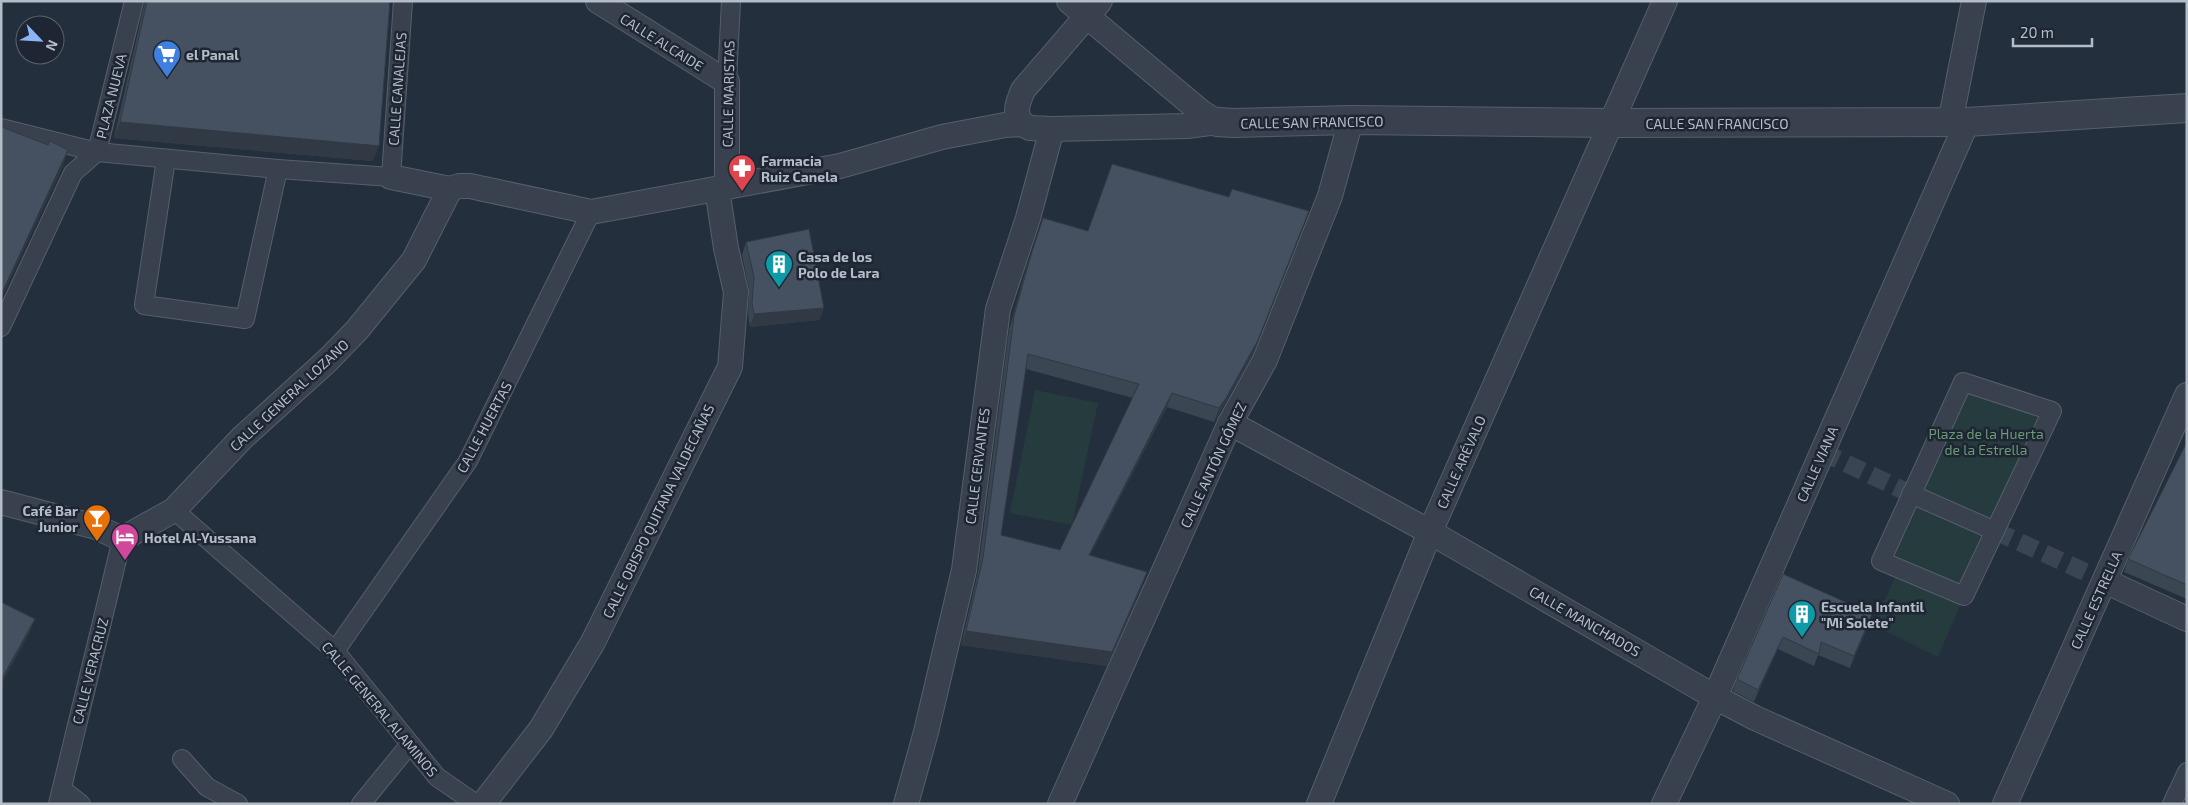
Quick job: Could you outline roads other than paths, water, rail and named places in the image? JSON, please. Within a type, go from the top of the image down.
[{"type":"street","name":"PLAZA NUEVA","points":[[1,128],[97,152],[134,1]]},
{"type":"street","name":"CALLE CANALEJAS","points":[[391,177],[403,1]]},
{"type":"street","name":"CALLE ALCAIDE","points":[[598,1],[727,82]]},
{"type":"street","name":"CALLE MARISTAS","points":[[722,188],[731,1]]},
{"type":"street","name":"CALLE ARÉVALO","points":[[1319,804],[1430,532],[1665,1]]},
{"type":"street","name":"CALLE VIANA","points":[[1664,804],[1715,697],[1959,123],[1974,1]]},
{"type":"street","points":[[1022,124],[1017,117],[1016,107],[1023,90],[1085,6],[1201,112],[1217,122]]},
{"type":"street","name":"CALLE SAN FRANCISCO","points":[[391,177],[450,189],[459,186],[470,186],[591,212],[840,166],[942,137],[1022,124],[1030,128],[1052,130],[1187,126],[1217,122],[1351,120],[1612,123],[1959,123],[2187,108]]},
{"type":"street","name":"CALLE ANTÓN GÓMEZ","points":[[1060,804],[1230,423],[1265,360],[1330,196],[1351,120]]},
{"type":"street","name":"CALLE CERVANTES","points":[[906,804],[926,732],[964,570],[998,309],[1028,218],[1052,130]]},
{"type":"street","points":[[1,327],[73,173],[97,152],[278,170],[391,177]]},
{"type":"street","points":[[166,159],[144,305],[245,318],[278,170]]},
{"type":"street","name":"CALLE OBISPO QUITANA VALDECAÑAS","points":[[483,804],[542,730],[593,642],[730,367],[736,292],[726,248],[722,188]]},
{"type":"street","name":"CALLE GENERAL LOZANO","points":[[122,539],[174,510],[242,438],[334,354],[357,330],[401,278],[418,253],[450,189]]},
{"type":"street","name":"CALLE HUERTAS","points":[[335,651],[468,461],[591,212]]},
{"type":"street","points":[[1963,382],[2052,411],[1964,596],[1881,561],[1911,494],[1963,382]]},
{"type":"street","name":"CALLE ESTRELLA","points":[[2005,804],[2187,395]]},
{"type":"street","name":"CALLE MANCHADOS","points":[[1230,423],[1430,532],[1715,697],[1755,718],[1947,804]]},
{"type":"street","points":[[1911,494],[1995,531]]},
{"type":"street","points":[[1,502],[96,527],[122,539]]},
{"type":"street","name":"CALLE GENERAL ALAMINOS","points":[[174,510],[335,651],[437,778],[476,804]]},
{"type":"street","name":"CALLE VERACRUZ","points":[[60,796],[122,539]]},
{"type":"street","points":[[2105,581],[2187,619]]},
{"type":"street","points":[[361,804],[410,744]]},
{"type":"street","points":[[182,759],[207,787],[238,804]]},
{"type":"street","points":[[2172,804],[2187,772]]},
{"type":"street","points":[[60,796],[81,804]]},
{"type":"tunnel","points":[[1822,452],[1911,494]]},
{"type":"tunnel","points":[[1995,531],[2105,581]]},
{"type":"place","name":"el Panal","points":[[167,78]]},
{"type":"place","name":"Farmacia Ruiz Canela","points":[[742,192]]},
{"type":"place","name":"Casa de los Polo de Lara","points":[[779,288]]},
{"type":"place","name":"Café Bar Junior","points":[[97,542]]},
{"type":"place","name":"Hotel Al-Yussana","points":[[125,561]]},
{"type":"place","name":"Escuela Infantil \"Mi Solete\"","points":[[1802,638]]},
{"type":"park label","name":"Plaza de la Huerta de la Estrella","points":[[1986,442]]}]
